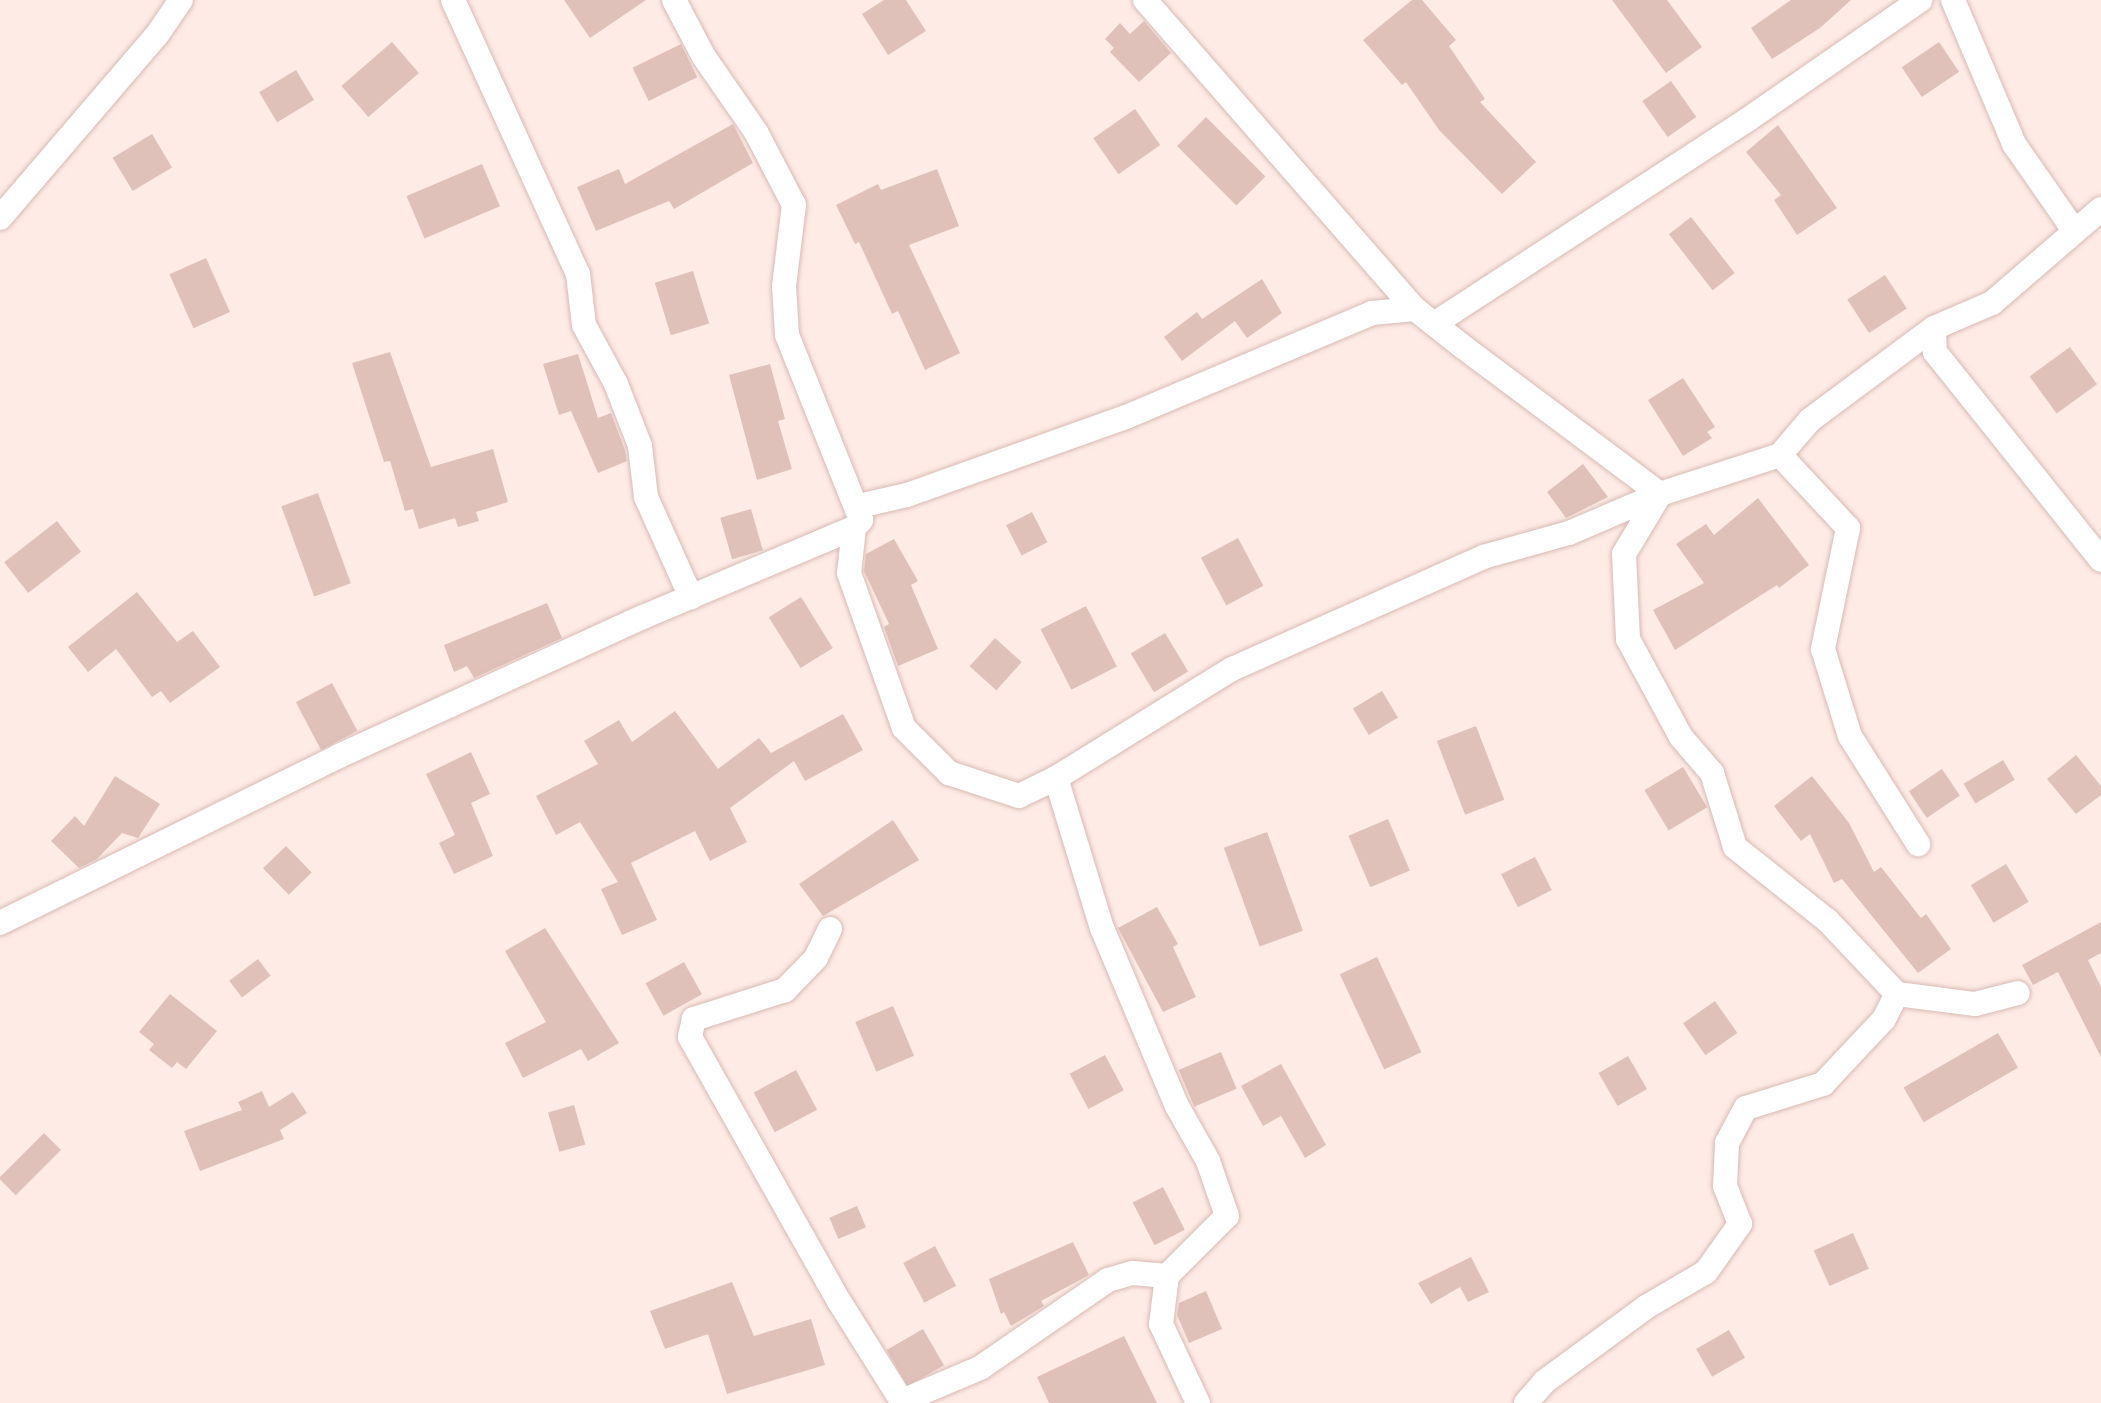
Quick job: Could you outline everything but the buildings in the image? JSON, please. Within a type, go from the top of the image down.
[{"type":"street","points":[[0,218],[157,35],[181,0]]},
{"type":"street","points":[[453,0],[578,274],[584,325],[616,384],[640,446],[646,496],[691,597]]},
{"type":"street","points":[[674,0],[704,57],[756,132],[794,205],[784,286],[787,335],[857,517],[849,573],[904,728],[949,773],[1019,796],[1056,778],[1232,669],[1483,557],[1569,533],[1660,494],[1780,456],[1810,420],[1934,328],[1992,303],[2073,229],[2101,209]]},
{"type":"street","points":[[1145,0],[1424,316],[1660,494]]},
{"type":"street","points":[[0,923],[339,756],[691,597],[906,495],[1126,417],[1372,313],[1424,316],[1747,120],[1920,0]]},
{"type":"street","points":[[1953,0],[2014,144],[2073,229]]},
{"type":"street","points":[[1934,328],[1935,352],[2101,560]]},
{"type":"street","points":[[1780,456],[1848,528],[1823,649],[1850,736],[1918,844]]},
{"type":"street","points":[[1660,494],[1624,554],[1628,639],[1681,737],[1712,773],[1735,847],[1828,922],[1898,994],[1975,1004],[2018,993]]},
{"type":"street","points":[[1056,778],[1102,928],[1177,1105],[1208,1161],[1227,1216],[1167,1276],[1161,1324],[1198,1403]]},
{"type":"street","points":[[830,929],[816,958],[785,990],[694,1019],[690,1037],[839,1301],[902,1402],[980,1368],[1108,1280],[1133,1273],[1167,1276]]},
{"type":"street","points":[[1526,1403],[1544,1382],[1646,1307],[1706,1272],[1740,1223],[1725,1186],[1727,1143],[1746,1108],[1823,1084],[1884,1019],[1898,994]]}]
